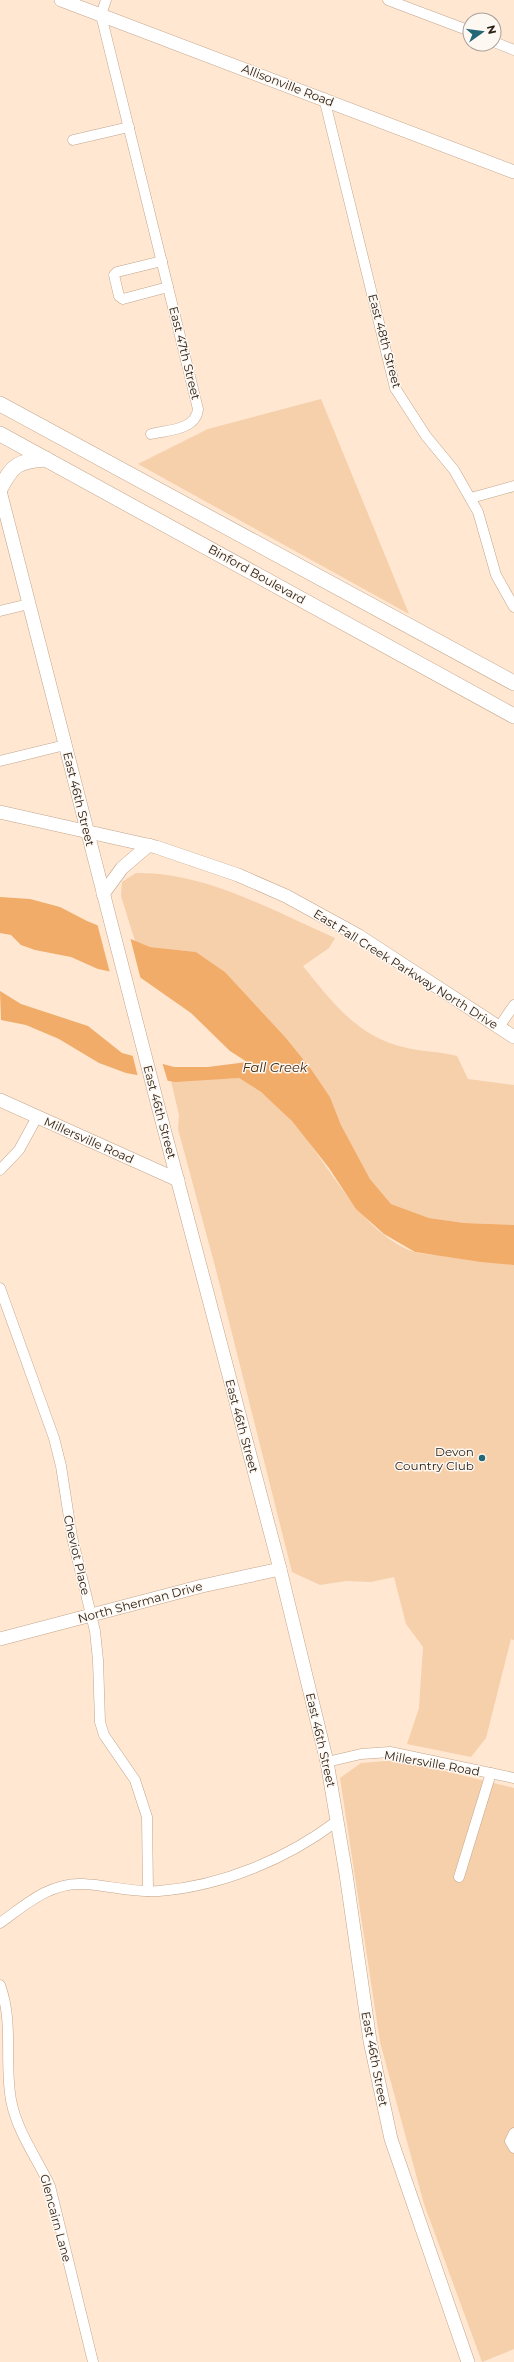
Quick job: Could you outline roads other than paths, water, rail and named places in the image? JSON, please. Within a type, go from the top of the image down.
[{"type":"main road","name":"Allisonville Road","points":[[61,0],[324,98],[514,172]]},
{"type":"main road","points":[[0,404],[514,683]]},
{"type":"main road","name":"Binford Boulevard","points":[[0,434],[514,716]]},
{"type":"main road","points":[[0,490],[9,472],[16,465],[46,459]]},
{"type":"main road","name":"East 46th Street","points":[[0,490],[86,830],[280,1569],[327,1762],[338,1821],[370,2041],[387,2124],[414,2212],[468,2362]]},
{"type":"main road","name":"East Fall Creek Parkway North Drive","points":[[0,812],[149,845],[204,862],[286,896],[364,939],[514,1037]]},
{"type":"main road","points":[[103,894],[122,868],[149,845]]},
{"type":"main road","name":"Millersville Road","points":[[0,1100],[178,1180]]},
{"type":"main road","name":"North Sherman Drive","points":[[0,1638],[202,1586],[280,1569]]},
{"type":"street","points":[[101,15],[106,0]]},
{"type":"street","points":[[388,0],[462,28]]},
{"type":"street","name":"East 47th Street","points":[[101,15],[198,409],[198,415],[189,425],[151,434]]},
{"type":"street","points":[[502,45],[514,50]]},
{"type":"street","name":"East 48th Street","points":[[324,98],[395,388],[426,436],[454,470],[471,498],[478,512],[496,575],[510,593],[514,607]]},
{"type":"street","points":[[73,140],[129,127]]},
{"type":"street","points":[[162,261],[116,272],[115,277],[119,296],[123,299],[168,287]]},
{"type":"street","points":[[471,498],[514,486]]},
{"type":"street","points":[[0,612],[29,604]]},
{"type":"street","points":[[0,761],[65,745]]},
{"type":"street","points":[[499,1027],[514,1004]]},
{"type":"street","points":[[0,1170],[24,1143],[37,1117]]},
{"type":"street","name":"Cheviot Place","points":[[0,1288],[54,1438],[61,1466],[72,1537],[98,1651],[100,1722],[104,1735],[135,1780],[147,1817],[148,1891]]},
{"type":"street","name":"Millersville Road","points":[[327,1762],[361,1754],[390,1752],[514,1778]]},
{"type":"street","points":[[459,1877],[491,1773]]},
{"type":"street","points":[[0,1923],[36,1897],[62,1886],[84,1884],[148,1891],[180,1888],[249,1870],[303,1845],[338,1821]]},
{"type":"street","name":"Glencairn Lane","points":[[0,1985],[8,2017],[9,2085],[15,2116],[21,2131],[40,2163],[50,2186],[93,2362]]},
{"type":"street","points":[[514,2133],[510,2141],[514,2148]]},
{"type":"water","name":"Fall Creek","points":[[0,897],[30,899],[60,907],[87,921],[150,947],[196,952],[225,972],[286,1038],[311,1069],[330,1097],[341,1125],[370,1179],[391,1204],[429,1218],[464,1223],[514,1225],[514,1265],[481,1262],[415,1252],[384,1234],[356,1209],[329,1168],[292,1121],[261,1092],[239,1078],[175,1082],[126,1073],[99,1063],[59,1039],[26,1025],[1,1020],[0,991],[21,1004],[88,1026],[122,1053],[174,1067],[208,1067],[247,1062],[230,1051],[191,1013],[141,978],[98,969],[71,957],[35,950],[21,945],[11,935],[0,933]]},
{"type":"place","name":"Devon Country Club","points":[[482,1458]]}]
